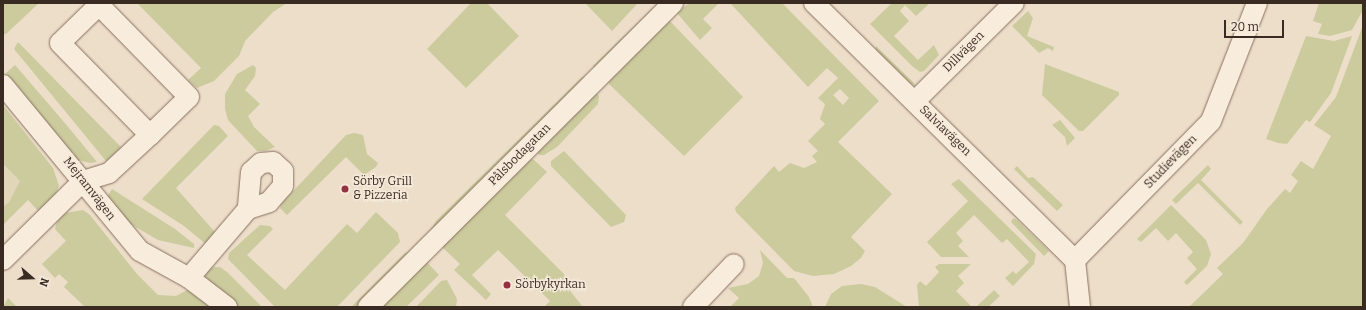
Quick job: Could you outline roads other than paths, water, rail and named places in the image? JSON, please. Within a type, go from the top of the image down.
[{"type":"street","name":"Pålsbodagatan","points":[[368,307],[673,3]]},
{"type":"street","name":"Salviavägen","points":[[814,3],[1075,260]]},
{"type":"street","name":"Dillvägen","points":[[915,101],[1014,3]]},
{"type":"street","name":"Studievägen","points":[[1075,260],[1211,121],[1256,3]]},
{"type":"street","points":[[3,260],[83,181],[109,172],[150,135],[189,97],[99,5],[60,43],[150,135]]},
{"type":"street","name":"Mejramvägen","points":[[3,85],[140,250],[189,278],[227,307]]},
{"type":"street","points":[[189,278],[248,208]]},
{"type":"street","points":[[1075,260],[1080,307]]},
{"type":"street","points":[[692,307],[734,264]]},
{"type":"place","name":"Sörby Grill & Pizzeria","points":[[345,189]]},
{"type":"place","name":"Sörbykyrkan","points":[[507,285]]}]
